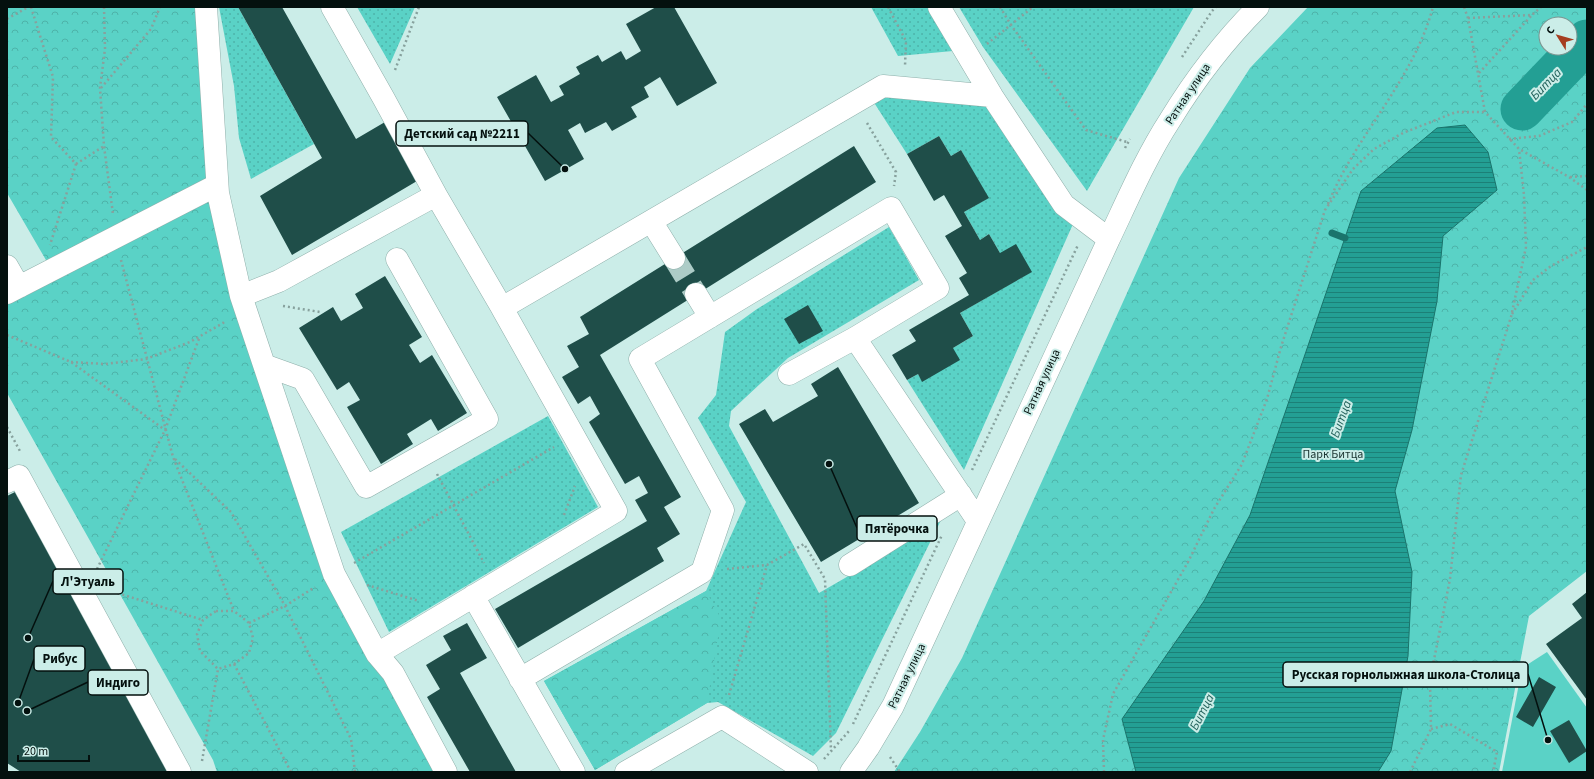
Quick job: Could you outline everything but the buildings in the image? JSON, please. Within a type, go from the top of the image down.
[{"type":"street","points":[[206,7],[217,185],[241,296],[334,574],[378,654],[393,673],[446,772]]},
{"type":"street","points":[[332,7],[384,98],[436,195],[502,308],[616,511],[448,610],[378,654]]},
{"type":"street","points":[[939,7],[992,96],[1064,204],[1109,239]]},
{"type":"street","name":"Ратная улица","points":[[851,772],[868,748],[893,706],[1109,239],[1169,120],[1206,66],[1244,21],[1258,7]]},
{"type":"street","points":[[502,308],[883,86],[992,96]]},
{"type":"street","points":[[7,266],[13,290],[217,185]]},
{"type":"street","points":[[241,296],[278,281],[436,195]]},
{"type":"street","points":[[520,679],[702,572],[723,510],[640,360],[891,208],[938,288],[855,338],[789,374]]},
{"type":"street","points":[[651,221],[674,258]]},
{"type":"street","points":[[264,365],[303,379],[366,487],[487,419],[397,259]]},
{"type":"street","points":[[696,294],[710,317]]},
{"type":"street","points":[[855,338],[978,521]]},
{"type":"street","points":[[7,482],[19,476],[180,772]]},
{"type":"street","points":[[850,565],[961,495]]},
{"type":"street","points":[[473,596],[574,772]]},
{"type":"street","points":[[626,772],[722,717],[807,772]]},
{"type":"path","points":[[7,19],[28,7]]},
{"type":"path","points":[[31,7],[53,77],[51,137],[76,164]]},
{"type":"path","points":[[104,7],[105,49],[100,88],[104,146],[116,237],[146,359],[173,457],[234,611],[249,623],[253,638],[249,652],[234,664],[218,669]]},
{"type":"path","points":[[100,88],[151,29],[160,7]]},
{"type":"path","points":[[384,98],[419,7]]},
{"type":"path","points":[[888,7],[906,41]]},
{"type":"path","points":[[1000,7],[1011,25],[1086,130],[1128,142]]},
{"type":"path","points":[[970,58],[1033,7]]},
{"type":"path","points":[[1104,772],[1103,740],[1113,694],[1188,562],[1214,509],[1242,464],[1267,399],[1281,347],[1325,210],[1347,163],[1391,98],[1420,45],[1433,7]]},
{"type":"path","points":[[1464,7],[1468,18],[1485,112],[1519,149],[1569,177],[1587,190]]},
{"type":"path","points":[[1479,74],[1541,7]]},
{"type":"path","points":[[1468,18],[1532,16]]},
{"type":"path","points":[[854,102],[896,172],[891,208]]},
{"type":"path","points":[[1509,139],[1539,136],[1572,122],[1587,104]]},
{"type":"path","points":[[1325,210],[1353,169],[1374,149],[1403,133],[1456,112],[1485,112]]},
{"type":"path","points":[[41,275],[76,164],[104,146]]},
{"type":"path","points":[[1410,772],[1430,729],[1430,680],[1450,579],[1461,475],[1511,317],[1526,247],[1524,195],[1519,149]]},
{"type":"path","points":[[1569,177],[1587,176]]},
{"type":"path","points":[[1511,317],[1533,280],[1552,266],[1587,247]]},
{"type":"path","points":[[71,362],[106,364],[146,359],[190,342],[223,323],[241,296]]},
{"type":"path","points":[[7,335],[71,362],[165,430]]},
{"type":"path","points":[[97,570],[165,430],[200,336]]},
{"type":"path","points":[[7,427],[12,437]]},
{"type":"path","points":[[249,623],[286,606],[334,574],[574,436]]},
{"type":"path","points":[[428,452],[453,506],[494,583]]},
{"type":"path","points":[[173,457],[231,512],[286,606],[352,739],[355,772]]},
{"type":"path","points":[[564,515],[587,458]]},
{"type":"path","points":[[702,572],[767,565],[804,544],[825,579],[831,751]]},
{"type":"path","points":[[722,717],[767,565]]},
{"type":"path","points":[[334,574],[448,610]]},
{"type":"path","points":[[105,588],[203,620]]},
{"type":"path","points":[[218,669],[200,651],[197,634],[203,620],[216,611],[234,611]]},
{"type":"path","points":[[234,664],[291,772]]},
{"type":"path","points":[[201,765],[218,669]]},
{"type":"path","points":[[1430,729],[1450,724],[1497,752],[1493,772]]},
{"type":"path","points":[[887,753],[900,772]]},
{"type":"green space","points":[[7,7],[203,7],[210,151],[286,444],[435,772],[217,772],[213,760],[7,393],[7,304],[57,279],[7,193]]},
{"type":"green space","points":[[219,7],[238,7],[314,144],[251,179],[239,138],[234,86]]},
{"type":"green space","points":[[357,7],[415,7],[390,64]]},
{"type":"green space","points":[[871,7],[928,7],[953,51],[898,56]]},
{"type":"green space","points":[[959,7],[1194,7],[1087,191],[983,47]]},
{"type":"green space","name":"Парк Битца","points":[[1308,7],[1587,7],[1587,571],[1529,616],[1499,772],[894,772],[920,732],[962,658],[1179,178],[1250,68]]},
{"type":"green space","points":[[885,93],[989,104],[1073,224],[964,470],[907,380],[918,374],[922,381],[953,348],[973,336],[960,313],[1031,272],[1000,253],[989,234],[980,240],[964,212],[988,198],[961,150],[951,156],[939,136],[907,154],[873,101]]},
{"type":"green space","points":[[889,227],[919,280],[788,358],[731,411],[729,426],[819,593],[845,578],[944,514],[836,733],[813,756],[718,702],[707,703],[595,770],[544,681],[706,591],[746,502],[698,418],[716,395],[725,332],[757,309]]},
{"type":"green space","points":[[548,416],[598,507],[389,632],[341,532]]},
{"type":"green space","points":[[706,591],[721,619],[707,703],[595,770],[544,681]]},
{"type":"green space","points":[[1547,652],[1587,708],[1587,772],[1502,772],[1522,668]]},
{"type":"water","points":[[1465,125],[1488,152],[1497,190],[1443,236],[1437,301],[1412,430],[1395,491],[1412,572],[1408,656],[1391,751],[1378,772],[1136,772],[1122,719],[1204,601],[1250,515],[1361,191],[1437,128]]},
{"type":"waterway","name":"Битца","points":[[1522,109],[1587,41]]},
{"type":"waterway","points":[[1332,233],[1345,238]]},
{"type":"tunnel","points":[[674,258],[696,294]]},
{"type":"place","name":"Детский сад №2211","points":[[565,169]]},
{"type":"place","name":"Пятёрочка","points":[[829,464]]},
{"type":"place","name":"Л'Этуаль","points":[[28,638]]},
{"type":"place","name":"Рибус","points":[[18,703]]},
{"type":"place","name":"Индиго","points":[[27,711]]},
{"type":"place","name":"Русская горнолыжная школа-Столица","points":[[1548,740]]}]
